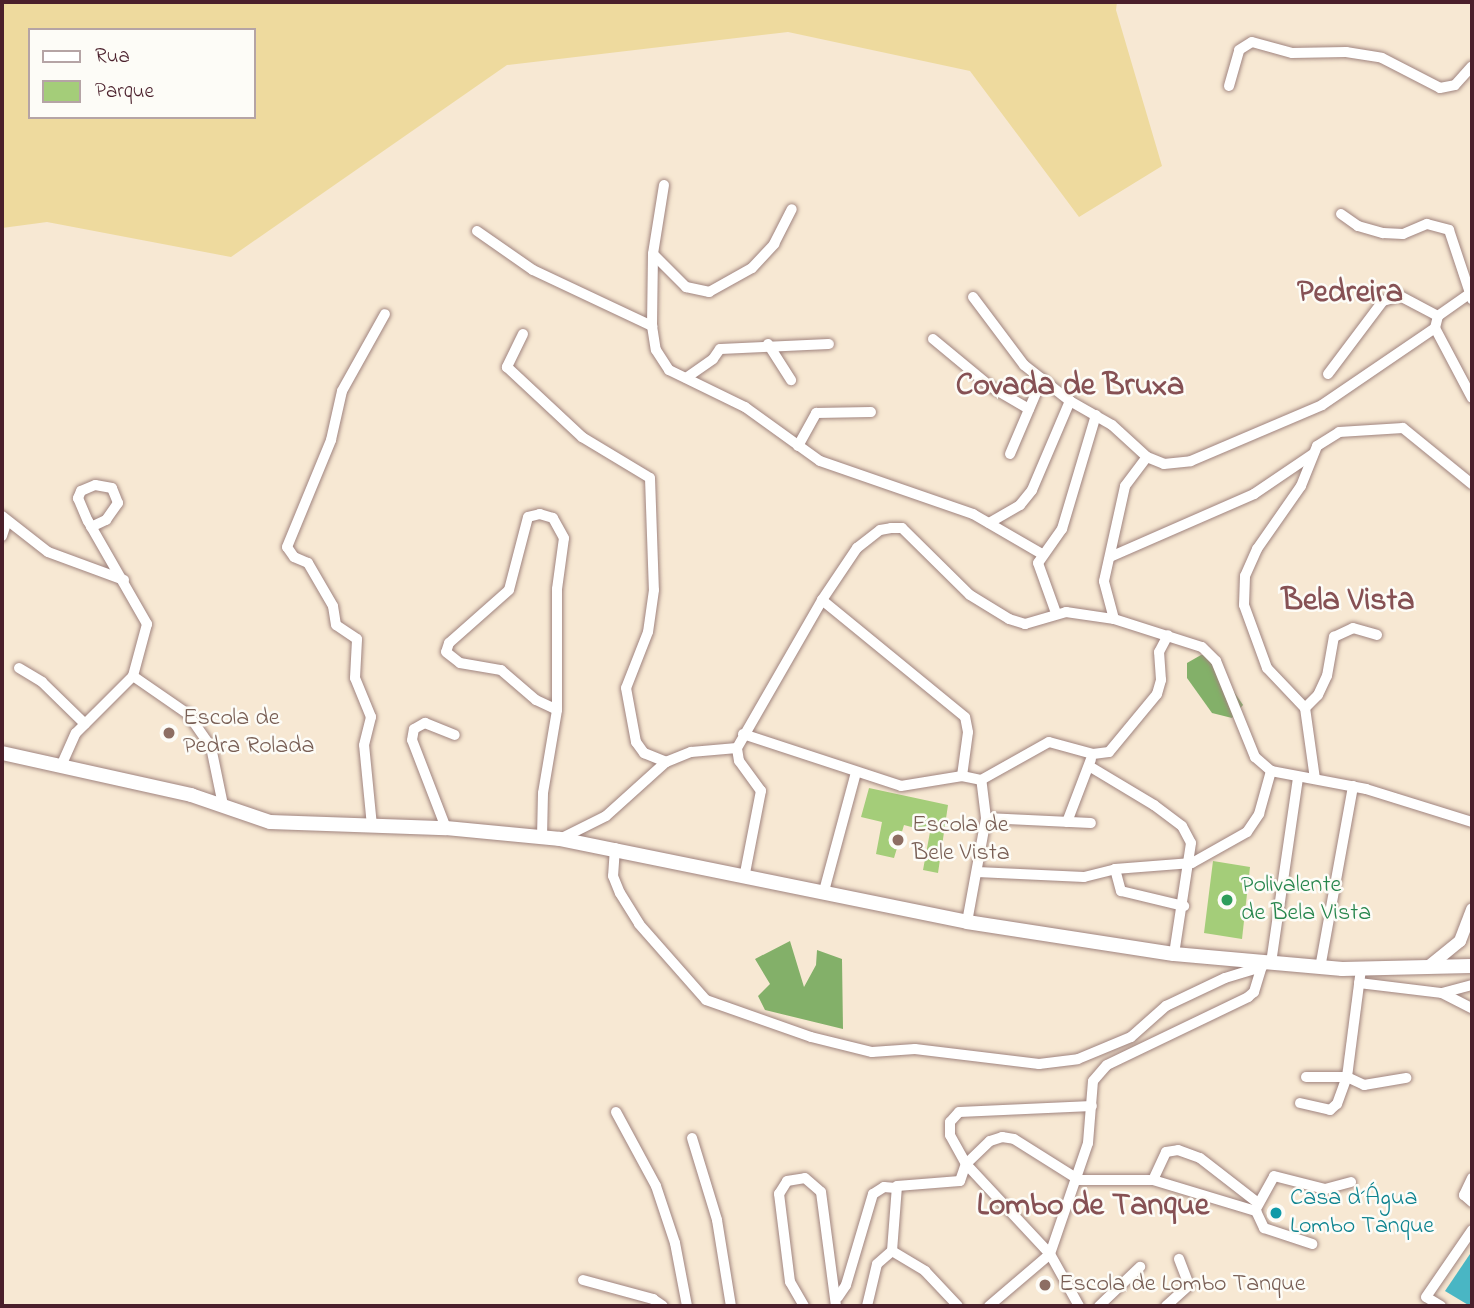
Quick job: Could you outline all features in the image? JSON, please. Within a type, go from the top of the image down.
[{"type":"main road","points":[[2,753],[223,805],[290,825],[446,828],[560,839],[745,873],[967,922],[1174,954],[1320,968],[1360,976],[1472,966]]},
{"type":"street","points":[[1229,86],[1239,50],[1252,42],[1292,53],[1346,52],[1382,58],[1440,88],[1455,85],[1472,66]]},
{"type":"street","points":[[664,185],[653,254],[652,326],[656,350],[669,370],[745,407],[820,461],[899,486],[989,523],[1042,554]]},
{"type":"street","points":[[653,254],[686,287],[709,292],[752,268],[774,244],[792,209]]},
{"type":"street","points":[[973,297],[1024,365],[1070,401],[1096,415],[1147,457],[1164,464],[1191,461],[1322,405],[1471,295],[1449,230],[1427,224],[1403,234],[1383,233],[1359,226],[1341,214]]},
{"type":"street","points":[[477,231],[533,270],[652,326]]},
{"type":"street","points":[[1328,374],[1383,301],[1400,296],[1437,322],[1472,398]]},
{"type":"street","points":[[372,826],[364,745],[371,717],[355,678],[357,639],[335,625],[333,606],[308,563],[294,557],[287,547],[331,440],[342,391],[385,314]]},
{"type":"street","points":[[523,334],[507,367],[582,436],[650,478],[654,590],[648,632],[626,688],[636,742],[644,753],[666,762]]},
{"type":"street","points":[[933,339],[992,387],[1029,409]]},
{"type":"street","points":[[686,378],[713,359],[720,349],[768,344],[829,345]]},
{"type":"street","points":[[768,344],[790,380]]},
{"type":"street","points":[[1010,454],[1042,379]]},
{"type":"street","points":[[989,523],[1020,505],[1032,490],[1070,401]]},
{"type":"street","points":[[798,446],[816,414],[871,412]]},
{"type":"street","points":[[1056,613],[1038,563],[1062,529],[1096,415]]},
{"type":"street","points":[[1315,779],[1305,708],[1267,668],[1243,591],[1257,549],[1301,486],[1317,446],[1339,432],[1403,428],[1472,484]]},
{"type":"street","points":[[1110,557],[1254,494],[1315,453]]},
{"type":"street","points":[[1114,619],[1104,581],[1125,486],[1147,457]]},
{"type":"street","points":[[542,837],[542,793],[557,710],[557,589],[564,538],[553,518],[540,514],[528,517],[509,590],[449,643],[446,652],[460,663],[501,670],[536,700],[557,710]]},
{"type":"street","points":[[2,536],[5,519],[48,552],[79,560],[97,572],[124,580]]},
{"type":"street","points":[[61,766],[85,724],[133,676],[147,624],[91,527]]},
{"type":"street","points":[[745,873],[761,791],[739,761],[737,748],[743,734],[822,600],[857,548],[880,530],[902,528],[970,596],[1009,619],[1025,624],[1056,613],[1114,619],[1168,635],[1209,653],[1255,757],[1271,771],[1353,786],[1472,822]]},
{"type":"street","points":[[822,600],[965,717],[968,732],[962,776]]},
{"type":"street","points":[[1305,708],[1318,695],[1327,676],[1334,637],[1353,628],[1377,635]]},
{"type":"street","points":[[743,734],[856,772],[915,787],[962,776],[981,780],[1049,742],[1093,754],[1110,752],[1157,694],[1161,680],[1159,652],[1168,635]]},
{"type":"street","points":[[19,668],[49,688],[85,724]]},
{"type":"street","points":[[133,676],[188,714],[211,747],[223,805]]},
{"type":"street","points":[[446,828],[412,740],[414,729],[425,723],[455,735]]},
{"type":"street","points":[[560,839],[606,816],[666,762],[691,752],[737,748]]},
{"type":"street","points":[[1067,822],[1093,754]]},
{"type":"street","points":[[1089,766],[1128,787],[1182,826],[1191,843],[1192,863],[1174,954]]},
{"type":"street","points":[[976,872],[1084,877],[1115,869],[1192,863],[1247,832],[1259,814],[1271,771]]},
{"type":"street","points":[[824,891],[856,772]]},
{"type":"street","points":[[989,1306],[1050,1254],[1079,1180],[1098,1072],[1248,997],[1265,964],[1298,777]]},
{"type":"street","points":[[967,922],[986,818],[981,780]]},
{"type":"street","points":[[1320,968],[1353,786]]},
{"type":"street","points":[[986,818],[1091,824]]},
{"type":"street","points":[[615,848],[613,877],[620,893],[639,924],[706,1000],[811,1037],[872,1052],[928,1050],[1039,1064],[1078,1059],[1131,1037],[1166,1006],[1225,978],[1265,964]]},
{"type":"street","points":[[1115,869],[1121,891],[1184,906]]},
{"type":"street","points":[[1425,969],[1450,952],[1470,932],[1472,909]]},
{"type":"street","points":[[1300,1103],[1330,1110],[1347,1077],[1360,976],[1442,993],[1472,1008]]},
{"type":"street","points":[[1442,993],[1472,985]]},
{"type":"street","points":[[1306,1077],[1347,1077],[1364,1085],[1406,1079]]},
{"type":"street","points":[[1079,1306],[1050,1254],[966,1164],[950,1135],[950,1122],[958,1112],[1092,1106]]},
{"type":"street","points":[[615,1112],[656,1186],[675,1243],[687,1306]]},
{"type":"street","points":[[837,1302],[846,1285],[873,1194],[884,1187],[960,1181],[966,1164],[990,1141],[1002,1137],[1014,1139],[1079,1180],[1153,1180],[1257,1207]]},
{"type":"street","points":[[692,1138],[717,1220],[731,1306]]},
{"type":"street","points":[[1153,1180],[1166,1152],[1178,1150],[1200,1158],[1257,1207],[1264,1228],[1312,1244]]},
{"type":"street","points":[[1257,1207],[1274,1176],[1325,1189],[1350,1182]]},
{"type":"street","points":[[804,1306],[790,1282],[780,1223],[779,1194],[787,1181],[805,1178],[821,1192],[837,1302]]},
{"type":"street","points":[[1472,1178],[1464,1195],[1472,1202]]},
{"type":"street","points":[[867,1306],[877,1264],[892,1251],[896,1188]]},
{"type":"street","points":[[1441,1306],[1424,1302],[1472,1230]]},
{"type":"street","points":[[892,1251],[925,1271],[958,1306]]},
{"type":"street","points":[[1166,1306],[1189,1285],[1179,1259]]},
{"type":"street","points":[[1100,1306],[1140,1267]]},
{"type":"street","points":[[583,1280],[653,1299],[663,1306]]},
{"type":"green space","points":[[1201,655],[1209,655],[1243,705],[1232,718],[1212,713],[1187,678],[1187,663]]},
{"type":"green space","points":[[869,788],[948,805],[938,873],[923,870],[930,832],[904,825],[894,858],[876,854],[882,822],[861,817]]},
{"type":"green space","name":"Polivalente de Bela Vista","points":[[1213,861],[1250,867],[1242,939],[1204,933]]},
{"type":"green space","points":[[790,941],[804,987],[816,965],[817,950],[842,959],[843,1029],[765,1010],[758,996],[770,984],[755,959]]},
{"type":"sand","points":[[2,2],[1117,2],[1116,10],[1162,166],[1079,217],[970,71],[788,32],[507,65],[231,257],[47,222],[2,228]]},
{"type":"water","points":[[1472,1251],[1472,1306],[1470,1306],[1445,1291]]},
{"type":"place","name":"Escola de Pedra Rolada","points":[[169,733]]},
{"type":"place","name":"Escola de Bele Vista","points":[[898,840]]},
{"type":"place","name":"Polivalente de Bela Vista","points":[[1227,900]]},
{"type":"place","name":"Casa d´Água Lombo Tanque","points":[[1276,1213]]},
{"type":"place","name":"Escola de Lombo Tanque","points":[[1045,1285]]},
{"type":"district","name":"Pedreira","points":[[1350,294]]},
{"type":"district","name":"Covada de Bruxa","points":[[1070,387]]},
{"type":"district","name":"Bela Vista","points":[[1348,602]]},
{"type":"district","name":"Lombo de Tanque","points":[[1093,1207]]}]
